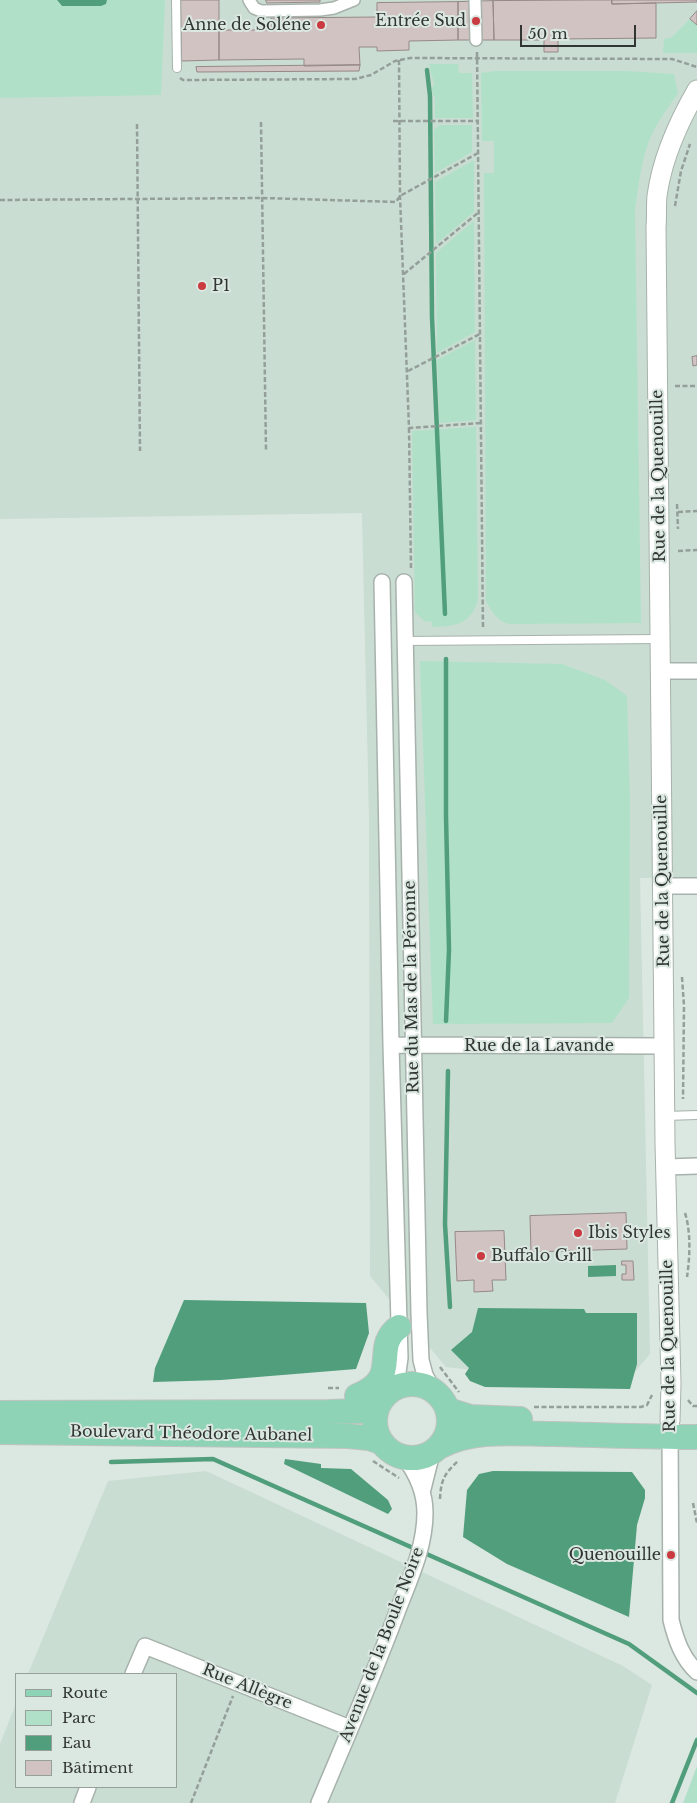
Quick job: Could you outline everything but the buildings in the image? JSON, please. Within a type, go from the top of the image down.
[{"type":"main road","points":[[237,1413],[250,1404],[266,1399],[282,1397],[340,1398],[358,1396],[373,1389],[385,1369],[388,1339],[399,1326]]},
{"type":"main road","points":[[697,1421],[670,1429],[481,1435],[456,1438],[444,1453],[422,1458],[404,1457],[389,1450],[375,1450],[377,1436],[374,1421],[385,1398],[402,1385],[422,1384],[442,1398],[455,1403],[470,1417],[670,1429],[697,1436]]},
{"type":"main road","name":"Boulevard Théodore Aubanel","points":[[0,1413],[361,1411],[385,1398]]},
{"type":"main road","points":[[444,1453],[455,1403]]},
{"type":"main road","name":"Boulevard Théodore Aubanel","points":[[0,1432],[334,1435],[368,1438],[375,1450]]},
{"type":"street","points":[[249,0],[254,8],[261,11],[320,10],[334,8],[354,0]]},
{"type":"street","points":[[476,2],[476,40]]},
{"type":"street","name":"Rue de la Quenouille","points":[[697,90],[677,125],[663,167],[657,196],[665,1116],[671,1383],[671,1620],[682,1654],[697,1672]]},
{"type":"street","name":"Rue du Mas de la Péronne","points":[[408,577],[404,642],[421,1360],[433,1390]]},
{"type":"street","name":"Rue du Mas de la Péronne","points":[[382,582],[391,1045],[400,1368],[385,1398]]},
{"type":"street","points":[[661,671],[697,671]]},
{"type":"street","points":[[663,886],[697,886]]},
{"type":"street","name":"Rue de la Lavande","points":[[391,1045],[665,1046]]},
{"type":"street","points":[[666,1167],[697,1166]]},
{"type":"street","points":[[423,1489],[444,1453]]},
{"type":"street","name":"Avenue de la Boule Noire","points":[[318,1803],[414,1568],[422,1541],[425,1513],[423,1489],[404,1457]]},
{"type":"street","name":"Rue Allègre","points":[[133,1673],[144,1646],[350,1728]]},
{"type":"lane","points":[[176,0],[177,68]]},
{"type":"lane","points":[[404,642],[661,639]]},
{"type":"lane","points":[[665,1116],[697,1115]]},
{"type":"path","points":[[476,40],[483,630]]},
{"type":"path","points":[[177,68],[177,75],[183,80],[355,79],[371,75],[395,61],[410,58],[672,59],[697,67]]},
{"type":"path","points":[[399,60],[400,196],[409,428],[408,577]]},
{"type":"path","points":[[393,121],[478,121]]},
{"type":"path","points":[[261,122],[266,450]]},
{"type":"path","points":[[137,124],[140,450]]},
{"type":"path","points":[[674,212],[681,171],[693,136]]},
{"type":"path","points":[[0,200],[263,198],[396,202],[400,196],[478,153]]},
{"type":"path","points":[[404,274],[479,212]]},
{"type":"path","points":[[408,372],[480,334]]},
{"type":"path","points":[[658,386],[697,386]]},
{"type":"path","points":[[409,428],[481,424]]},
{"type":"path","points":[[678,512],[697,511]]},
{"type":"path","points":[[678,550],[697,550]]},
{"type":"path","points":[[682,970],[684,1006],[683,1108]]},
{"type":"path","points":[[684,1209],[688,1221],[689,1264],[686,1282]]},
{"type":"path","points":[[439,1366],[455,1403]]},
{"type":"path","points":[[527,1407],[641,1407],[647,1405],[653,1393]]},
{"type":"path","points":[[375,1450],[380,1467],[402,1481]]},
{"type":"path","points":[[440,1503],[441,1483],[446,1472],[444,1453]]},
{"type":"path","points":[[693,1503],[697,1523]]},
{"type":"path","points":[[192,1803],[239,1683]]},
{"type":"shaded area","points":[[143,0],[697,0],[697,877],[640,878],[650,1354],[622,1387],[446,1367],[370,1276],[369,817],[362,513],[0,519],[0,90]]},
{"type":"shaded area","points":[[206,1471],[623,1666],[652,1685],[615,1803],[0,1803],[0,1744],[15,1706],[15,1788],[178,1788],[178,1673],[28,1673],[108,1481]]},
{"type":"green space","points":[[0,0],[57,0],[62,6],[100,6],[106,4],[107,0],[165,0],[161,95],[0,98]]},
{"type":"green space","points":[[690,19],[697,25],[697,53],[663,53],[664,39],[671,38]]},
{"type":"green space","points":[[429,64],[458,64],[459,73],[472,73],[473,118],[435,118],[435,97],[432,91],[434,84]]},
{"type":"green space","points":[[495,71],[625,71],[674,74],[678,93],[652,134],[646,149],[635,211],[641,623],[509,624],[498,618],[486,601],[484,173],[494,173],[494,141],[482,141],[481,73]]},
{"type":"green space","points":[[440,125],[472,125],[472,152],[435,173],[434,130]]},
{"type":"green space","points":[[474,160],[474,212],[436,244],[435,182]]},
{"type":"green space","points":[[474,221],[475,332],[437,353],[436,253]]},
{"type":"green space","points":[[475,340],[476,420],[439,423],[437,360]]},
{"type":"green space","points":[[476,427],[478,600],[471,615],[461,622],[455,625],[432,627],[432,622],[424,621],[415,612],[412,431]]},
{"type":"green space","points":[[420,661],[562,664],[605,680],[627,696],[630,802],[629,998],[612,1023],[433,1024]]},
{"type":"green space","points":[[697,1766],[697,1803],[683,1803]]},
{"type":"water","points":[[57,0],[107,0],[106,4],[101,6],[62,6]]},
{"type":"water","points":[[616,1265],[616,1276],[588,1277],[588,1266]]},
{"type":"water","points":[[184,1300],[366,1303],[369,1333],[356,1369],[221,1380],[153,1382],[155,1368]]},
{"type":"water","points":[[478,1308],[584,1309],[586,1313],[637,1313],[637,1364],[630,1389],[485,1387],[470,1381],[465,1374],[469,1368],[451,1350],[472,1332]]},
{"type":"water","points":[[285,1459],[321,1464],[321,1468],[351,1469],[388,1500],[392,1509],[388,1514],[284,1464]]},
{"type":"water","points":[[493,1471],[632,1472],[645,1490],[645,1498],[637,1525],[629,1617],[507,1564],[463,1537],[467,1490],[479,1474]]},
{"type":"waterway","points":[[427,70],[430,96],[432,317],[445,614]]},
{"type":"waterway","points":[[446,659],[446,816],[449,950],[446,1021]]},
{"type":"waterway","points":[[448,1071],[445,1224],[450,1307]]},
{"type":"waterway","points":[[111,1462],[213,1459],[629,1644],[697,1693]]},
{"type":"waterway","points":[[672,1803],[697,1740]]},
{"type":"place","name":"Entrée Sud","points":[[476,21]]},
{"type":"place","name":"Anne de Soléne","points":[[321,25]]},
{"type":"place","name":"P1","points":[[202,286]]},
{"type":"place","name":"Ibis Styles","points":[[578,1233]]},
{"type":"place","name":"Buffalo Grill","points":[[481,1256]]},
{"type":"place","name":"Quenouille","points":[[671,1555]]}]
